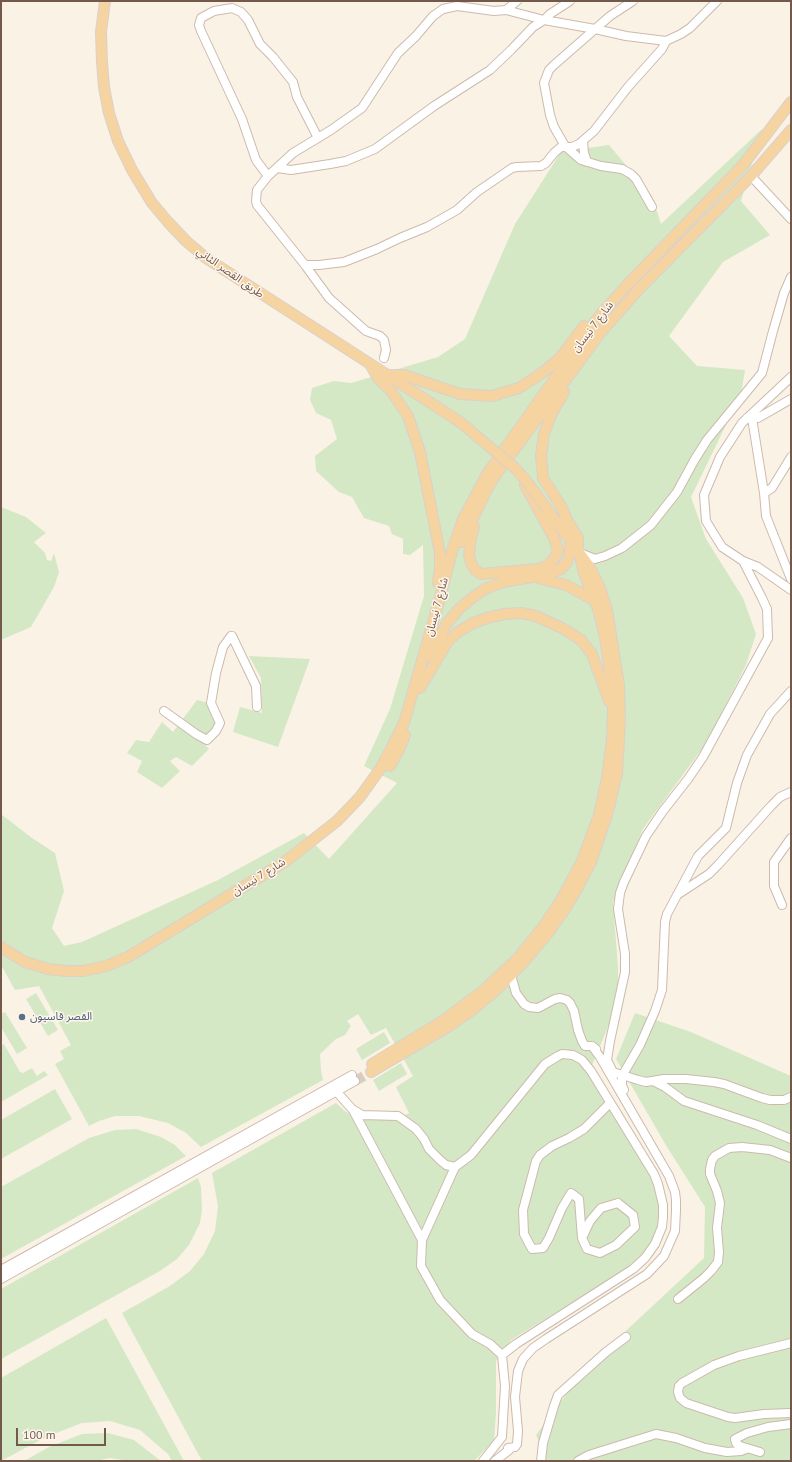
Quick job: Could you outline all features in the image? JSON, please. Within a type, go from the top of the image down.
[{"type":"main road","name":"طريق القصر الثاني","points":[[105,1],[101,32],[102,62],[104,87],[109,113],[118,141],[132,170],[152,202],[168,222],[206,258],[460,422],[516,469],[531,487],[543,510]]},
{"type":"main road","name":"شارع 7 نيسان","points":[[1,947],[24,962],[48,969],[83,971],[106,966],[128,957],[286,861],[337,820],[360,797],[380,769],[404,723],[453,548],[464,519],[487,474],[600,315],[743,165],[791,102]]},
{"type":"main road","name":"شارع 7 نيسان","points":[[1,956],[22,968],[47,976],[83,978],[108,973],[131,963],[290,867],[342,826],[378,785],[399,750],[410,724],[460,547],[486,491],[495,476],[601,332],[639,289],[751,176],[791,130]]},
{"type":"main road","points":[[388,375],[404,375],[460,394],[492,396],[518,388],[542,373],[559,359],[591,318],[627,285]]},
{"type":"main road","points":[[369,362],[378,378],[390,391],[408,416],[420,452],[440,553],[440,568],[435,602],[436,612]]},
{"type":"main road","points":[[543,510],[579,552],[596,580],[607,610],[619,685],[620,722],[617,774],[600,835],[591,862],[566,909],[548,933],[511,975],[471,1010],[449,1026],[369,1069],[444,1020],[484,990],[518,958],[543,927],[561,900],[582,861],[599,815],[607,778],[612,739],[612,686],[605,637],[582,567],[579,552],[578,538],[567,520],[561,506],[543,478],[541,456],[544,434],[551,415],[562,396],[571,373]]},
{"type":"main road","points":[[486,491],[483,510],[475,525],[470,547],[471,563],[475,570],[481,574],[538,569],[547,566],[554,560],[558,550],[543,510]]},
{"type":"main road","points":[[430,654],[447,624],[460,608],[472,598],[502,582],[534,577],[554,572],[561,568],[567,562],[570,553],[570,541]]},
{"type":"main road","points":[[534,577],[566,585],[594,600]]},
{"type":"main road","points":[[420,688],[448,641],[458,632],[474,623],[490,617],[521,613],[536,616],[564,629],[581,640],[592,654],[613,709]]},
{"type":"street","points":[[506,10],[516,1]]},
{"type":"street","points":[[277,168],[291,170],[330,164],[350,159],[375,148],[434,106],[490,70],[512,50],[533,27],[570,1]]},
{"type":"street","points":[[633,1],[618,9],[554,65],[549,70],[544,83],[550,115],[554,127],[565,146],[576,156],[587,162],[627,171],[636,179],[652,207]]},
{"type":"street","points":[[384,358],[386,350],[384,340],[380,336],[366,331],[339,309],[257,205],[257,190],[268,176],[293,153],[362,108],[398,53],[438,12],[449,7],[457,6],[494,11],[506,10],[544,20],[626,36],[666,41],[690,28],[717,1]]},
{"type":"street","points":[[268,176],[256,160],[242,119],[201,31],[199,25],[201,18],[214,12],[232,8],[241,12],[248,20],[260,44],[273,57],[293,82],[297,97],[318,138]]},
{"type":"street","points":[[305,265],[344,262],[427,227],[457,210],[477,192],[512,168],[536,167],[543,165],[557,149],[565,146],[575,146],[594,131],[628,87],[662,49],[666,41]]},
{"type":"street","points":[[583,141],[584,153],[587,162]]},
{"type":"street","points":[[751,176],[791,219]]},
{"type":"street","points":[[579,552],[595,560],[622,548],[651,526],[677,492],[695,458],[707,440],[762,373],[784,293],[791,277]]},
{"type":"street","points":[[791,377],[750,418],[742,422],[720,457],[704,495],[706,522],[722,547],[743,561],[758,567],[791,590]]},
{"type":"street","points":[[750,418],[758,418],[791,399]]},
{"type":"street","points":[[750,418],[764,494],[766,516],[791,579]]},
{"type":"street","points":[[764,494],[772,488],[791,457]]},
{"type":"street","points":[[743,561],[754,579],[767,609],[768,638],[703,757],[688,779],[662,811],[646,836],[624,882],[620,893],[618,909],[625,954],[625,972],[607,1054],[608,1064],[613,1072],[622,1076],[646,1082],[655,1082],[664,1079],[686,1079],[724,1084],[770,1100],[784,1100],[791,1097]]},
{"type":"street","points":[[164,711],[207,740],[216,731],[220,723],[211,703],[216,673],[223,647],[232,636],[256,686],[257,707]]},
{"type":"street","points":[[624,1090],[622,1085],[622,1076],[640,1045],[660,1000],[664,982],[665,922],[669,909],[698,856],[726,828],[737,783],[746,755],[770,714],[791,690]]},
{"type":"street","points":[[677,895],[718,866],[771,806],[780,797],[791,792]]},
{"type":"street","points":[[782,905],[774,886],[774,862],[791,838]]},
{"type":"street","points":[[511,975],[516,993],[524,1004],[529,1007],[538,1008],[560,998],[567,1000],[574,1011],[582,1042],[585,1046],[592,1046],[602,1054],[607,1054]]},
{"type":"street","points":[[495,1461],[509,1450],[508,1448],[515,1447],[517,1444],[518,1431],[515,1397],[518,1370],[522,1359],[533,1348],[546,1339],[647,1274],[664,1256],[675,1231],[676,1200],[669,1176],[592,1046]]},
{"type":"street","points":[[483,1461],[502,1437],[505,1386],[502,1355],[490,1344],[472,1334],[440,1300],[421,1266],[422,1240],[455,1167],[471,1155],[546,1064],[558,1056],[568,1054],[582,1060],[591,1071],[658,1184],[663,1205],[662,1227],[655,1244],[645,1258],[633,1268],[516,1344],[502,1355]]},
{"type":"street","points":[[1,1270],[354,1078]]},
{"type":"street","points":[[655,1082],[684,1100],[791,1139]]},
{"type":"street","points":[[334,1089],[352,1109],[422,1240]]},
{"type":"street","points":[[1,1279],[334,1089]]},
{"type":"street","points":[[582,1238],[590,1221],[601,1208],[618,1203],[633,1215],[635,1227],[616,1245],[600,1253],[587,1249],[582,1238],[579,1199],[571,1194],[562,1208],[543,1248],[532,1249],[524,1234],[524,1210],[536,1161],[540,1155],[552,1146],[584,1129],[610,1103]]},
{"type":"street","points":[[352,1109],[362,1115],[398,1116],[416,1129],[424,1139],[429,1149],[440,1160],[446,1165],[455,1167]]},
{"type":"street","points":[[678,1299],[704,1278],[718,1262],[720,1203],[710,1174],[712,1160],[715,1156],[729,1148],[742,1147],[770,1150],[791,1158]]},
{"type":"street","points":[[541,1461],[543,1443],[558,1395],[606,1352],[626,1337]]},
{"type":"street","points":[[791,1342],[739,1356],[714,1366],[682,1382],[679,1386],[678,1392],[680,1398],[686,1403],[728,1417],[735,1418],[764,1414],[791,1413]]},
{"type":"street","points":[[760,1452],[746,1449],[736,1444],[735,1439],[747,1433],[768,1427],[791,1424]]},
{"type":"street","points":[[578,1461],[589,1455],[656,1434],[676,1438],[705,1448],[727,1452],[746,1449]]},
{"type":"green space","points":[[762,129],[741,201],[770,235],[723,262],[669,336],[697,366],[745,370],[741,394],[691,497],[706,539],[743,598],[756,634],[746,665],[707,742],[643,829],[613,902],[618,967],[618,1003],[590,1070],[657,1179],[665,1222],[653,1245],[622,1272],[511,1340],[496,1361],[496,1412],[494,1441],[474,1461],[202,1461],[122,1313],[170,1286],[190,1271],[204,1254],[215,1231],[218,1206],[212,1173],[336,1103],[346,1112],[357,1117],[397,1120],[409,1113],[396,1087],[413,1076],[386,1028],[371,1035],[358,1014],[347,1021],[351,1026],[345,1035],[336,1039],[320,1054],[323,1080],[201,1147],[186,1133],[168,1123],[139,1116],[115,1116],[89,1126],[55,1064],[64,1059],[60,1051],[71,1045],[39,986],[15,990],[1,965],[1,814],[32,838],[55,853],[64,891],[52,928],[64,946],[82,942],[218,880],[304,833],[329,859],[397,783],[364,766],[390,709],[424,596],[423,545],[410,555],[403,554],[403,539],[392,534],[389,526],[364,518],[352,497],[339,492],[316,471],[315,456],[337,439],[331,420],[316,413],[310,400],[312,388],[334,381],[351,383],[438,357],[465,339],[515,224],[561,152],[609,145],[652,196],[661,224]]},
{"type":"green space","points":[[1,507],[26,517],[46,533],[34,542],[45,553],[47,560],[51,561],[54,553],[59,572],[54,587],[31,627],[1,640]]},
{"type":"green space","points":[[249,656],[310,659],[278,747],[233,732],[240,707],[262,713],[261,678]]},
{"type":"green space","points":[[197,700],[209,703],[217,725],[203,742],[209,749],[192,766],[176,757],[170,761],[180,771],[162,788],[137,772],[142,761],[127,753],[136,740],[149,742],[162,722],[173,732]]},
{"type":"green space","points":[[36,993],[58,1030],[48,1036],[26,999]]},
{"type":"green space","points":[[5,1012],[27,1048],[17,1054],[1,1027],[1,1014]]},
{"type":"green space","points":[[635,1013],[691,1032],[791,1076],[791,1461],[547,1461],[536,1435],[585,1369],[704,1258],[705,1207],[667,1147],[616,1059]]},
{"type":"green space","points":[[384,1032],[390,1043],[362,1060],[356,1049]]},
{"type":"green space","points":[[4,1044],[20,1072],[23,1073],[32,1068],[37,1076],[44,1071],[48,1075],[1,1102],[1,1046]]},
{"type":"green space","points":[[401,1063],[407,1074],[379,1091],[373,1080]]},
{"type":"green space","points":[[55,1089],[72,1119],[1,1159],[1,1120]]},
{"type":"green space","points":[[136,1129],[161,1137],[175,1145],[186,1156],[1,1259],[1,1187],[89,1138],[115,1130]]},
{"type":"green space","points":[[198,1178],[201,1187],[202,1210],[200,1223],[189,1245],[177,1259],[160,1271],[1,1359],[1,1289]]},
{"type":"green space","points":[[106,1318],[184,1461],[172,1461],[168,1454],[140,1430],[110,1421],[82,1423],[46,1437],[1,1461],[1,1378]]},
{"type":"green space","points":[[108,1433],[134,1440],[161,1461],[129,1461],[110,1458],[95,1461],[24,1461],[49,1447],[82,1434]]},
{"type":"tunnel","points":[[355,1081],[371,1072]]},
{"type":"place","name":"القصر قاسيون","points":[[22,1017]]}]
